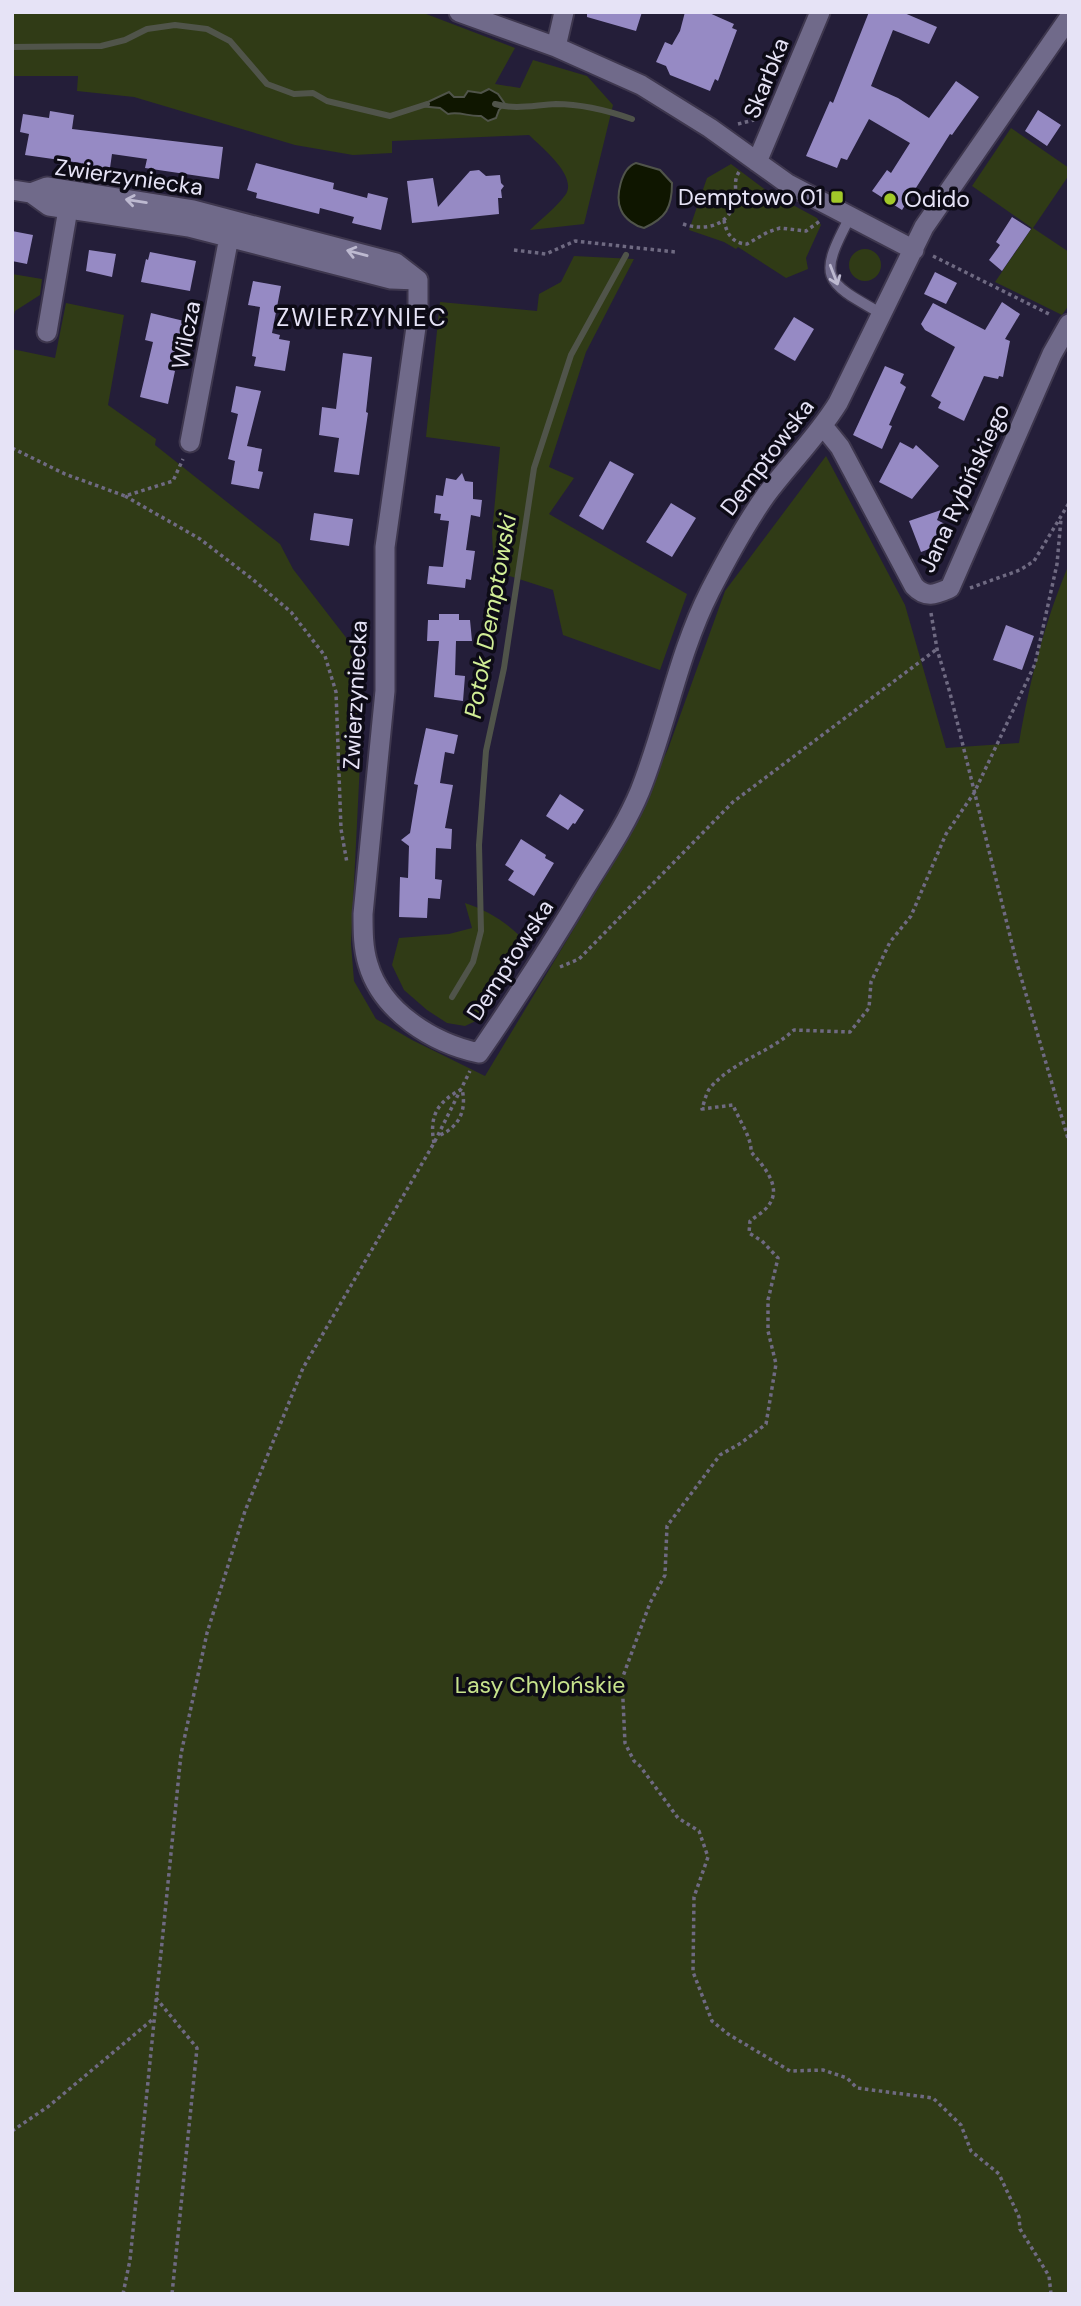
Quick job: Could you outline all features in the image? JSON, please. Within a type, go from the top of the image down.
[{"type":"street","points":[[459,12],[556,47],[641,85],[709,128],[750,164],[919,251]]},
{"type":"street","points":[[556,47],[564,12]]},
{"type":"street","name":"Skarbka","points":[[750,164],[820,12]]},
{"type":"street","name":"Demptowska","points":[[479,1053],[529,982],[613,843],[638,795],[708,596],[739,536],[767,494],[823,426],[838,403],[882,314],[919,251],[928,221],[1069,18]]},
{"type":"street","name":"Zwierzyniecka","points":[[22,192],[47,187],[193,210],[396,263],[418,280]]},
{"type":"street","name":"Zwierzyniecka","points":[[22,192],[50,206],[189,227],[391,279],[418,280]]},
{"type":"street","points":[[47,332],[68,209]]},
{"type":"street","name":"Wilcza","points":[[190,442],[229,237]]},
{"type":"street","name":"Zwierzyniecka","points":[[418,280],[418,313],[385,547],[385,691],[363,914],[363,942],[368,965],[380,991],[393,1007],[408,1020],[453,1047],[479,1053]]},
{"type":"street","name":"Jana Rybińskiego","points":[[823,426],[840,447],[914,586],[928,595],[936,595],[950,587],[1052,354],[1063,321]]},
{"type":"lane","points":[[850,217],[832,253],[830,272],[836,284],[845,292],[882,314]]},
{"type":"path","points":[[683,224],[702,229],[724,220],[733,208],[736,177],[750,164]]},
{"type":"path","points":[[724,220],[728,234],[734,241],[747,244],[780,228],[806,231],[822,220]]},
{"type":"path","points":[[514,250],[546,254],[575,241],[675,252]]},
{"type":"path","points":[[919,251],[1063,321]]},
{"type":"path","points":[[125,496],[173,481],[190,442]]},
{"type":"path","points":[[12,448],[65,474],[125,496],[200,539],[291,612],[325,656],[336,692],[341,829],[349,872]]},
{"type":"path","points":[[950,587],[974,588],[1034,561],[1069,503]]},
{"type":"path","points":[[1051,2294],[1049,2276],[1020,2229],[1019,2217],[999,2174],[971,2151],[961,2124],[933,2098],[857,2088],[847,2078],[824,2070],[790,2071],[728,2034],[712,2021],[693,1972],[694,1897],[708,1857],[698,1832],[678,1818],[634,1761],[625,1744],[622,1679],[650,1603],[665,1575],[667,1526],[719,1455],[766,1424],[776,1364],[768,1331],[768,1300],[778,1258],[762,1241],[749,1233],[750,1221],[768,1207],[774,1195],[768,1171],[751,1152],[752,1142],[740,1124],[733,1105],[702,1109],[708,1090],[738,1063],[783,1040],[794,1030],[850,1032],[869,1008],[871,982],[890,942],[911,916],[946,834],[974,793],[1035,664],[1057,564],[1060,519]]},
{"type":"path","points":[[928,595],[937,649],[1016,960],[1065,1136],[1069,1142]]},
{"type":"path","points":[[529,982],[579,958],[733,802],[937,649]]},
{"type":"path","points":[[123,2294],[130,2260],[181,1754],[207,1633],[245,1511],[303,1368],[438,1136],[466,1080]]},
{"type":"path","points":[[438,1136],[449,1131],[460,1118],[464,1099],[462,1089]]},
{"type":"path","points":[[434,1143],[431,1126],[434,1116],[443,1102],[462,1089]]},
{"type":"path","points":[[156,1998],[197,2048],[172,2294]]},
{"type":"path","points":[[12,2130],[49,2105],[155,2018]]},
{"type":"green space","points":[[12,12],[421,12],[515,48],[495,84],[520,88],[533,60],[587,76],[613,105],[584,224],[530,230],[562,199],[568,187],[567,178],[556,162],[529,135],[392,141],[392,153],[353,155],[295,145],[134,97],[77,91],[78,76],[12,76]]},
{"type":"green space","points":[[1011,128],[1069,168],[1069,175],[1033,228],[1069,252],[1069,305],[1062,315],[995,282],[1032,228],[972,186]]},
{"type":"green space","points":[[731,164],[767,191],[817,218],[821,225],[806,258],[808,269],[786,278],[738,247],[736,249],[689,230],[707,178]]},
{"type":"green space","points":[[865,249],[877,253],[881,265],[877,277],[865,281],[853,277],[849,265],[853,253]]},
{"type":"green space","points":[[574,256],[634,259],[586,352],[549,467],[574,478],[549,514],[687,594],[660,670],[563,635],[553,590],[494,571],[492,533],[500,447],[426,437],[440,302],[537,311],[539,294],[561,282]]},
{"type":"green space","points":[[12,274],[42,279],[40,295],[15,311],[12,323]]},
{"type":"green space","name":"Lasy Chylońskie","points":[[66,303],[124,315],[108,405],[156,439],[155,445],[280,544],[293,569],[365,662],[351,944],[354,981],[376,1019],[485,1076],[617,857],[668,749],[725,591],[826,456],[905,605],[946,748],[1019,743],[1039,652],[1069,564],[1069,2294],[12,2294],[12,349],[55,358]]},
{"type":"green space","points":[[465,903],[494,916],[520,936],[513,966],[480,1019],[465,1026],[447,1023],[427,1010],[404,990],[392,965],[399,938],[449,934],[472,928]]},
{"type":"shaded area","points":[[489,89],[498,94],[505,104],[496,118],[488,121],[481,116],[448,114],[440,108],[419,106],[449,92],[454,97],[464,97],[468,91],[481,93]]},
{"type":"shaded area","points":[[636,163],[660,170],[672,183],[671,199],[663,216],[644,228],[628,219],[619,204],[623,177]]},
{"type":"building","points":[[587,12],[642,12],[636,31],[587,17]]},
{"type":"building","points":[[685,12],[707,12],[734,24],[732,28],[737,30],[718,81],[715,79],[710,91],[670,75],[666,66],[656,62],[665,42],[672,45],[680,31]]},
{"type":"building","points":[[869,12],[902,12],[937,27],[929,44],[893,30],[871,86],[898,98],[929,118],[956,81],[979,97],[952,135],[950,134],[902,210],[872,191],[887,170],[891,173],[910,143],[869,119],[847,160],[841,158],[837,168],[806,156],[830,101],[833,103]]},
{"type":"building","points":[[1038,110],[1061,125],[1047,146],[1025,131]]},
{"type":"building","points":[[50,111],[74,115],[72,129],[223,147],[219,179],[145,168],[147,159],[112,154],[110,168],[93,177],[81,163],[25,155],[29,134],[20,132],[23,114],[49,118]]},
{"type":"building","points":[[256,163],[334,183],[333,189],[367,198],[368,193],[388,198],[381,230],[352,223],[354,217],[320,208],[319,214],[256,198],[257,193],[247,190]]},
{"type":"building","points":[[479,170],[486,176],[500,175],[504,186],[501,190],[502,198],[498,198],[499,214],[412,223],[407,181],[433,178],[438,207],[470,171]]},
{"type":"building","points":[[1012,217],[1031,229],[1002,271],[989,260],[1000,245],[996,242]]},
{"type":"building","points":[[12,231],[33,235],[27,264],[12,261]]},
{"type":"building","points":[[89,250],[116,254],[112,277],[86,271]]},
{"type":"building","points":[[150,252],[196,261],[190,291],[141,282]]},
{"type":"building","points":[[935,272],[957,283],[946,304],[924,294]]},
{"type":"building","points":[[253,281],[281,286],[272,333],[280,335],[279,339],[290,341],[285,371],[254,366],[256,357],[252,356],[260,307],[248,305]]},
{"type":"building","points":[[1002,302],[1020,314],[1005,339],[1010,341],[1003,377],[999,376],[998,379],[984,376],[964,421],[938,408],[941,402],[931,396],[955,347],[925,330],[921,324],[933,303],[985,330]]},
{"type":"building","points":[[151,313],[184,321],[172,370],[175,371],[168,404],[140,397],[153,342],[145,340]]},
{"type":"building","points":[[794,317],[814,329],[795,361],[774,349]]},
{"type":"building","points":[[343,353],[372,357],[368,413],[359,475],[334,472],[339,438],[319,435],[322,407],[336,409]]},
{"type":"building","points":[[885,366],[904,374],[900,383],[906,387],[889,425],[892,426],[882,449],[853,435]]},
{"type":"building","points":[[236,386],[261,391],[247,446],[262,449],[258,471],[263,472],[259,489],[231,484],[235,461],[228,459],[238,414],[231,412]]},
{"type":"building","points":[[900,442],[913,449],[916,445],[939,466],[912,499],[879,482]]},
{"type":"building","points":[[610,461],[634,474],[603,530],[579,516]]},
{"type":"building","points":[[462,473],[465,481],[473,482],[473,499],[482,500],[480,517],[471,515],[466,550],[475,551],[471,580],[466,579],[465,588],[427,584],[429,566],[443,567],[449,521],[440,520],[441,514],[434,513],[436,495],[443,496],[446,478],[456,480]]},
{"type":"building","points":[[671,503],[696,518],[672,557],[646,542]]},
{"type":"building","points":[[941,510],[937,520],[947,525],[937,546],[921,552],[909,521]]},
{"type":"building","points":[[314,513],[353,519],[349,546],[310,540]]},
{"type":"building","points":[[439,614],[459,614],[459,620],[470,620],[472,641],[456,641],[455,675],[465,676],[463,701],[434,697],[439,641],[427,641],[428,620],[439,620]]},
{"type":"building","points":[[1006,625],[1034,636],[1022,670],[993,660]]},
{"type":"building","points":[[426,728],[458,735],[454,754],[445,752],[440,783],[453,785],[445,828],[452,829],[451,849],[436,848],[435,879],[442,880],[440,899],[428,898],[427,918],[399,917],[400,877],[408,878],[409,846],[401,840],[410,833],[418,785],[414,784]]},
{"type":"building","points":[[560,794],[584,810],[568,830],[546,816]]},
{"type":"building","points":[[521,839],[554,863],[534,896],[508,880],[514,871],[505,865]]},
{"type":"waterway","points":[[12,47],[101,46],[125,40],[147,29],[175,25],[207,29],[230,41],[267,84],[294,94],[313,93],[327,101],[390,116],[427,104]]},
{"type":"waterway","points":[[495,104],[518,107],[575,105],[632,119]]},
{"type":"waterway","name":"Potok Demptowski","points":[[452,997],[473,962],[481,931],[479,845],[486,751],[504,668],[534,468],[571,355],[626,255]]},
{"type":"place","name":"Demptowo 01","points":[[837,197]]},
{"type":"place","name":"Odido","points":[[890,199]]},
{"type":"district","name":"ZWIERZYNIEC","points":[[362,317]]}]
